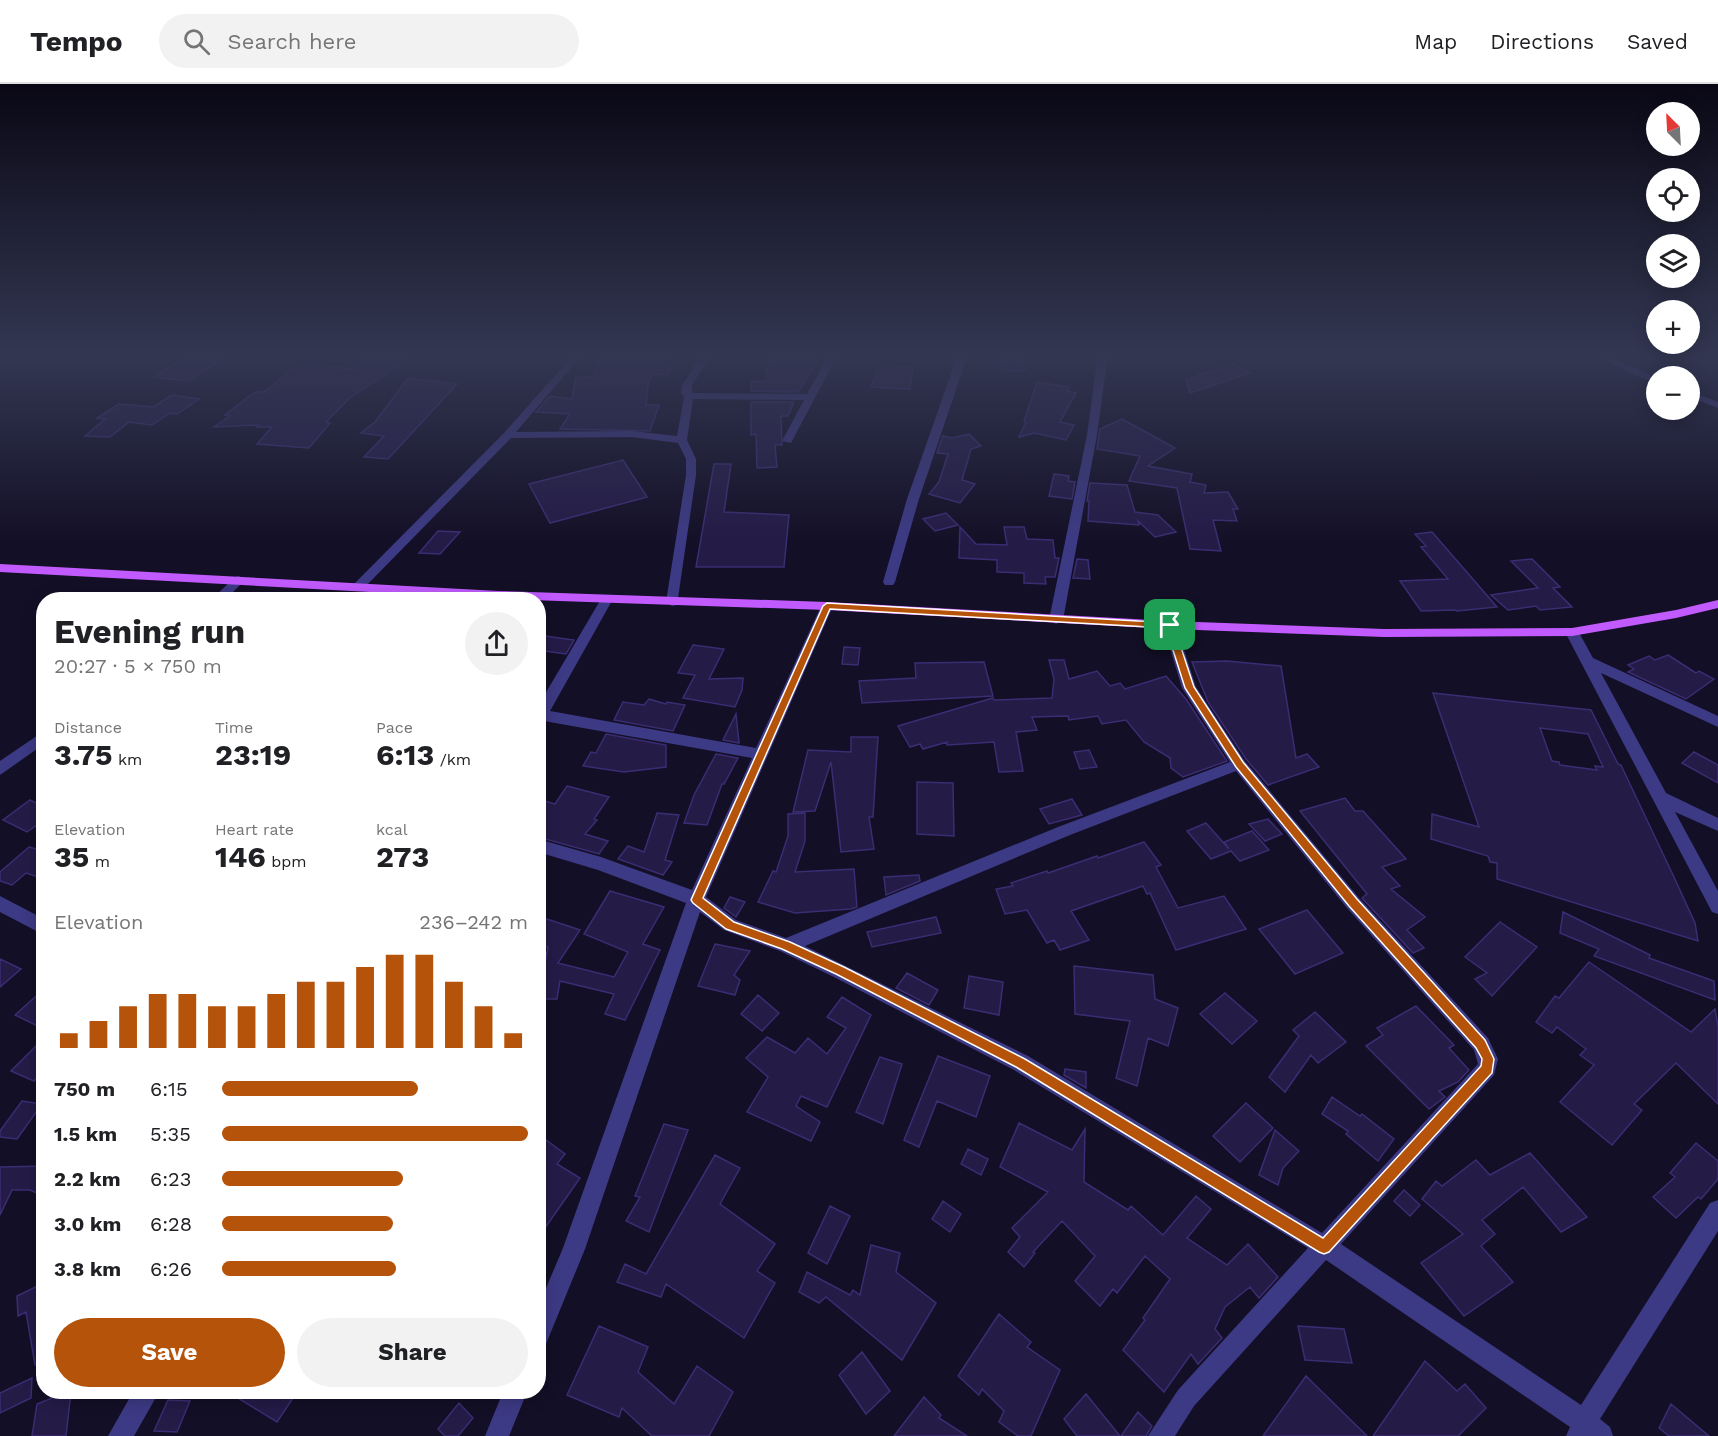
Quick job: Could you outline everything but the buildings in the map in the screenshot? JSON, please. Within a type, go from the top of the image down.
[{"type":"main road","points":[[0,568],[471,592]]},
{"type":"main road","points":[[546,595],[672,602],[827,606],[1056,620],[1384,633],[1572,632],[1676,614],[1718,604]]},
{"type":"street","points":[[358,587],[524,417]]},
{"type":"street","points":[[672,602],[691,474],[691,459],[682,440],[686,417]]},
{"type":"street","points":[[788,441],[800,417]]},
{"type":"street","points":[[889,582],[913,499],[941,417]]},
{"type":"street","points":[[1056,620],[1094,417]]},
{"type":"street","points":[[508,435],[632,434],[682,440]]},
{"type":"street","points":[[226,592],[239,580]]},
{"type":"street","points":[[546,706],[607,598]]},
{"type":"street","points":[[546,1317],[574,1249],[696,900],[827,606]]},
{"type":"street","points":[[1160,1436],[1186,1398],[1487,1068],[1488,1059],[1481,1044],[1353,903],[1239,764],[1189,688],[1170,625]]},
{"type":"street","points":[[1572,632],[1718,907]]},
{"type":"street","points":[[1589,662],[1718,722]]},
{"type":"street","points":[[546,718],[761,754]]},
{"type":"street","points":[[0,769],[36,742]]},
{"type":"street","points":[[786,946],[1064,831],[1239,764]]},
{"type":"street","points":[[1661,798],[1718,825]]},
{"type":"street","points":[[546,847],[601,864],[696,900],[730,925],[786,946],[1021,1063],[1324,1246],[1588,1431],[1718,1211]]},
{"type":"street","points":[[0,903],[36,923]]},
{"type":"street","points":[[120,1436],[143,1399]]},
{"type":"street","points":[[497,1436],[513,1399]]},
{"type":"route","points":[[827,606],[1170,625],[1189,688],[1239,764],[1353,903],[1481,1044],[1488,1059],[1487,1068],[1324,1246],[1021,1063],[840,971],[786,946],[730,925],[696,900],[827,606]]}]
